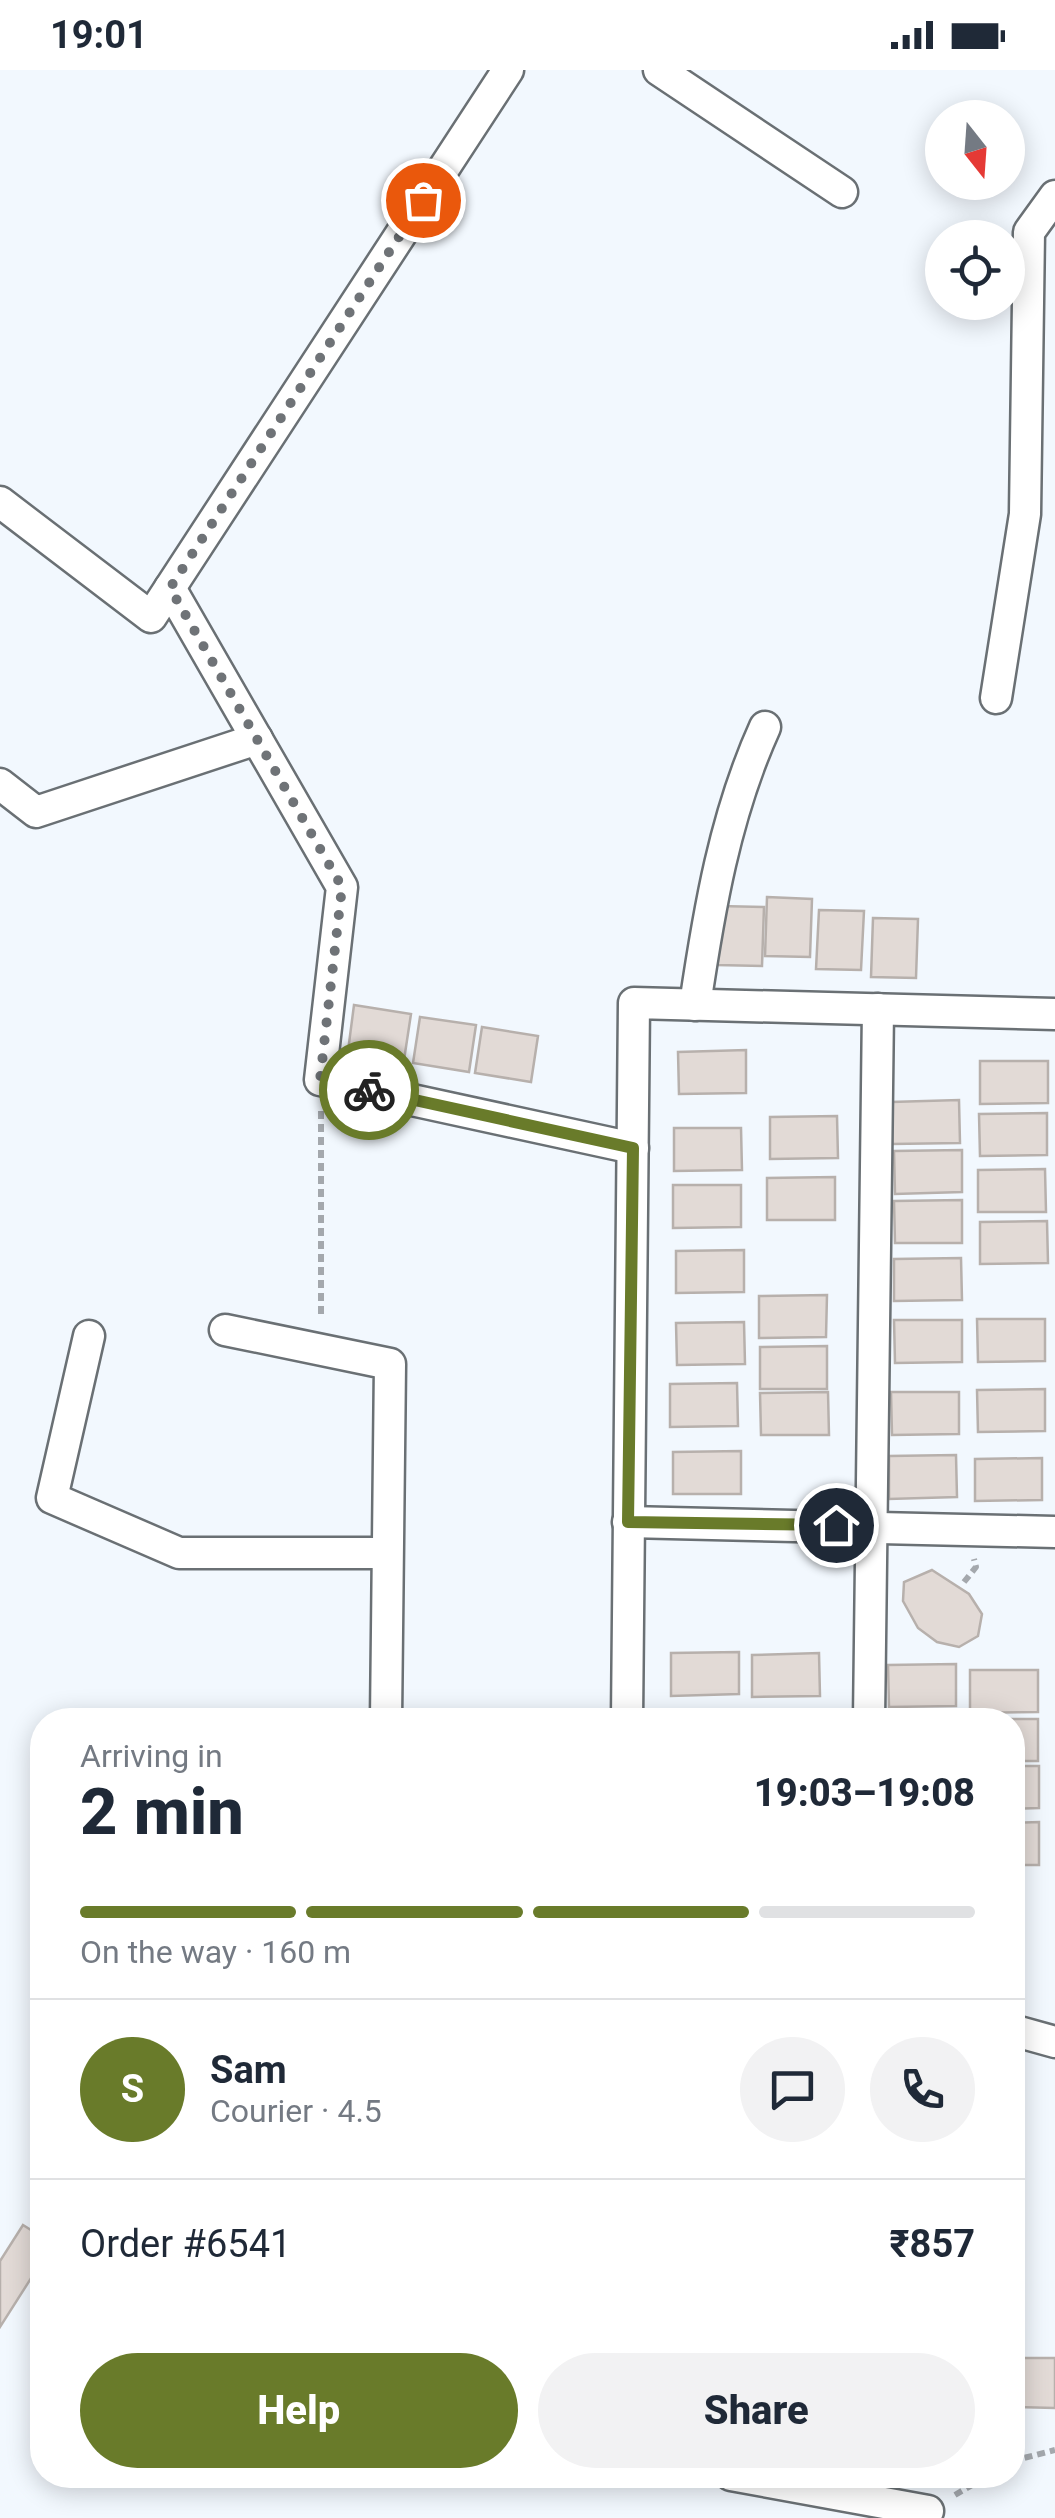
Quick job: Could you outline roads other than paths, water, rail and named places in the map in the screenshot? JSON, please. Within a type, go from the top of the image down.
[{"type":"street","points":[[0,502],[151,618],[508,70]]},
{"type":"street","points":[[659,70],[842,192]]},
{"type":"street","points":[[996,698],[1026,514],[1029,232],[1055,196]]},
{"type":"street","points":[[170,588],[342,887],[320,1080],[633,1148]]},
{"type":"street","points":[[695,1005],[724,845],[747,768],[765,727]]},
{"type":"street","points":[[0,784],[36,812],[257,739]]},
{"type":"street","points":[[627,1708],[634,1003],[1055,1014]]},
{"type":"street","points":[[869,1708],[878,1009]]},
{"type":"street","points":[[225,1330],[390,1364],[386,1708]]},
{"type":"street","points":[[89,1336],[52,1498],[179,1553],[388,1553]]},
{"type":"street","points":[[628,1522],[1055,1532]]},
{"type":"street","points":[[1025,2034],[1055,2042]]},
{"type":"street","points":[[802,2488],[928,2511]]}]
